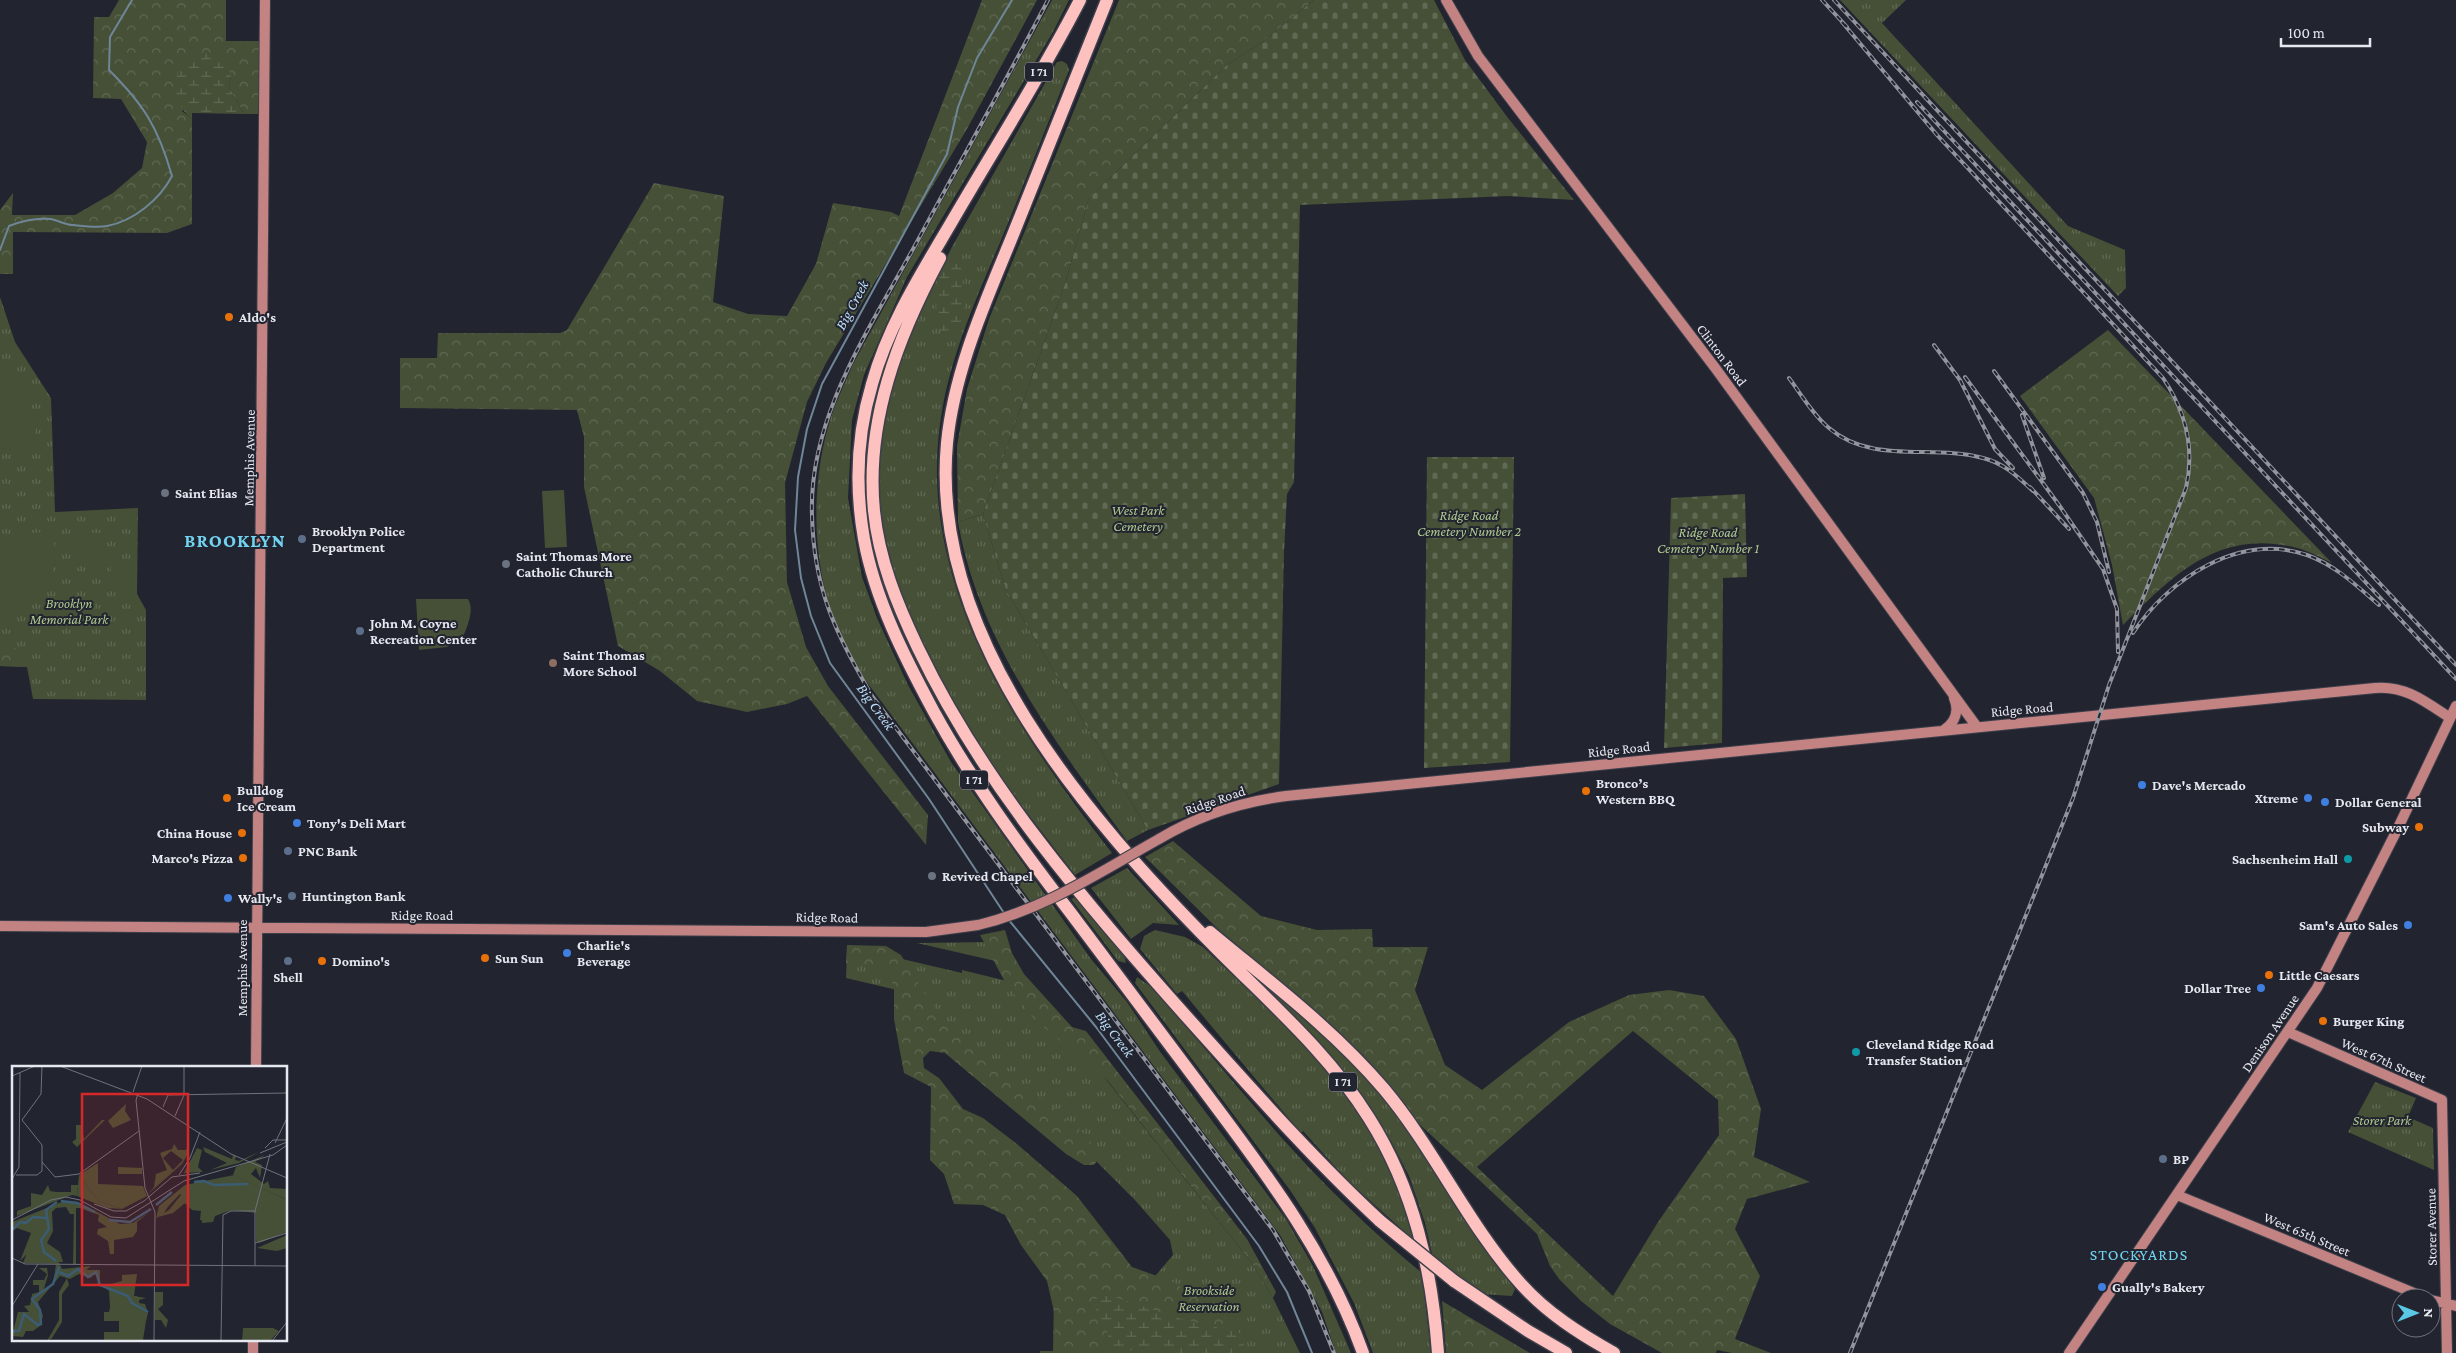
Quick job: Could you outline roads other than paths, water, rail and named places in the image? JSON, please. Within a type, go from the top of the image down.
[{"type":"highway","name":"I 71","points":[[1080,0],[900,314],[872,381],[862,431],[858,479],[862,525],[874,578],[915,675],[942,727],[976,783],[1296,1217],[1335,1286],[1363,1353]]},
{"type":"highway","name":"I 71","points":[[1107,0],[984,305],[965,358],[949,426],[945,484],[949,526],[957,564],[972,610],[994,658],[1036,733],[1098,821],[1141,871],[1312,1045],[1346,1085],[1370,1118],[1398,1171],[1416,1220],[1430,1280],[1438,1353]]},
{"type":"highway","points":[[998,144],[916,307],[895,357],[882,400],[874,443],[873,498],[882,554],[896,598],[930,673],[962,732],[1031,831],[1149,974],[1231,1066],[1342,1185],[1380,1221],[1454,1281],[1522,1327],[1566,1353]]},
{"type":"highway","points":[[1141,871],[1346,1049],[1397,1107],[1498,1255],[1521,1285],[1566,1323],[1614,1353]]},
{"type":"main road","name":"Memphis Avenue","points":[[256,1066],[256,929],[265,278],[265,0]]},
{"type":"main road","name":"Clinton Road","points":[[1446,0],[1478,56],[1710,362],[1977,727]]},
{"type":"main road","name":"Ridge Road","points":[[0,926],[926,932],[978,925],[1025,911],[1051,900],[1159,839],[1219,810],[1254,800],[2384,687],[2417,696],[2450,718]]},
{"type":"main road","points":[[1944,730],[1951,725],[1956,713],[1957,705],[1952,692]]},
{"type":"main road","name":"Denison Avenue","points":[[2070,1353],[2320,982],[2397,830],[2456,706]]},
{"type":"main road","name":"West 67th Street","points":[[2288,1032],[2442,1100]]},
{"type":"main road","name":"Storer Avenue","points":[[2442,1100],[2451,1305],[2447,1353]]},
{"type":"main road","name":"West 65th Street","points":[[2178,1195],[2402,1288]]},
{"type":"main road","points":[[253,1340],[253,1353]]},
{"type":"waterway","points":[[0,250],[9,226],[24,221],[50,219],[70,225],[99,227],[127,219],[153,201],[161,193],[172,176],[155,130],[141,106],[109,70],[110,37],[132,0]]},
{"type":"waterway","name":"Big Creek","points":[[1004,913],[929,799],[830,663],[811,616],[801,578],[795,530],[798,477],[807,429],[822,384],[947,154],[958,107],[977,58],[1012,0]]},
{"type":"waterway","name":"Big Creek","points":[[1008,919],[1096,1027],[1259,1246],[1287,1292],[1312,1353]]},
{"type":"railway","points":[[1048,0],[846,372],[820,443],[814,479],[812,516],[817,567],[829,610],[848,652],[872,696],[1273,1230],[1309,1291],[1334,1353]]},
{"type":"railway","points":[[1822,0],[1847,27]]},
{"type":"railway","points":[[1834,0],[2456,665]]},
{"type":"railway","points":[[1842,22],[1937,135],[2163,378],[2178,404],[2189,445],[2189,473],[2186,488],[2109,685],[2073,798],[1850,1353]]},
{"type":"railway","points":[[1917,102],[2456,679]]},
{"type":"railway","points":[[1934,345],[1960,380],[1995,449],[2013,468]]},
{"type":"railway","points":[[1994,371],[2083,493],[2097,522],[2109,572]]},
{"type":"railway","points":[[1965,377],[2059,505],[2103,569],[2117,609],[2118,652]]},
{"type":"railway","points":[[1789,378],[1818,417],[1829,428],[1846,439],[1864,446],[1883,450],[1964,454],[1991,460],[2004,467],[2033,491]]},
{"type":"railway","points":[[2022,415],[2044,478]]},
{"type":"railway","points":[[2030,487],[2069,529]]},
{"type":"railway","points":[[2133,633],[2166,594],[2186,578],[2208,565],[2232,555],[2257,550],[2282,549],[2317,559],[2345,577],[2379,605]]},
{"type":"place","name":"Aldo's","points":[[229,317]]},
{"type":"place","name":"Saint Elias","points":[[165,493]]},
{"type":"place","name":"Brooklyn Police Department","points":[[302,539]]},
{"type":"place","name":"Saint Thomas More Catholic Church","points":[[506,564]]},
{"type":"place","name":"John M. Coyne Recreation Center","points":[[360,631]]},
{"type":"place","name":"Saint Thomas More School","points":[[553,663]]},
{"type":"place","name":"Dave's Mercado","points":[[2142,785]]},
{"type":"place","name":"Bronco’s Western BBQ","points":[[1586,791]]},
{"type":"place","name":"Bulldog Ice Cream","points":[[227,798]]},
{"type":"place","name":"Xtreme","points":[[2308,798]]},
{"type":"place","name":"Dollar General","points":[[2325,802]]},
{"type":"place","name":"Tony's Deli Mart","points":[[297,823]]},
{"type":"place","name":"Subway","points":[[2419,827]]},
{"type":"place","name":"China House","points":[[242,833]]},
{"type":"place","name":"PNC Bank","points":[[288,851]]},
{"type":"place","name":"Marco's Pizza","points":[[243,858]]},
{"type":"place","name":"Sachsenheim Hall","points":[[2348,859]]},
{"type":"place","name":"Revived Chapel","points":[[932,876]]},
{"type":"place","name":"Huntington Bank","points":[[292,896]]},
{"type":"place","name":"Wally's","points":[[228,898]]},
{"type":"place","name":"Sam's Auto Sales","points":[[2408,925]]},
{"type":"place","name":"Charlie's Beverage","points":[[567,953]]},
{"type":"place","name":"Sun Sun","points":[[485,958]]},
{"type":"place","name":"Shell","points":[[288,961]]},
{"type":"place","name":"Domino's","points":[[322,961]]},
{"type":"place","name":"Little Caesars","points":[[2269,975]]},
{"type":"place","name":"Dollar Tree","points":[[2261,988]]},
{"type":"place","name":"Burger King","points":[[2323,1021]]},
{"type":"place","name":"Cleveland Ridge Road Transfer Station","points":[[1856,1052]]},
{"type":"place","name":"BP","points":[[2163,1159]]},
{"type":"place","name":"Gually's Bakery","points":[[2102,1287]]},
{"type":"district","name":"BROOKLYN","points":[[235,540]]},
{"type":"district","name":"STOCKYARDS","points":[[2139,1254]]},
{"type":"park label","name":"West Park Cemetery","points":[[1138,518]]},
{"type":"park label","name":"Ridge Road Cemetery Number 2","points":[[1469,524]]},
{"type":"park label","name":"Ridge Road Cemetery Number 1","points":[[1708,540]]},
{"type":"park label","name":"Brooklyn Memorial Park","points":[[69,612]]},
{"type":"park label","name":"Storer Park","points":[[2382,1120]]},
{"type":"park label","name":"Brookside Reservation","points":[[1209,1298]]}]
